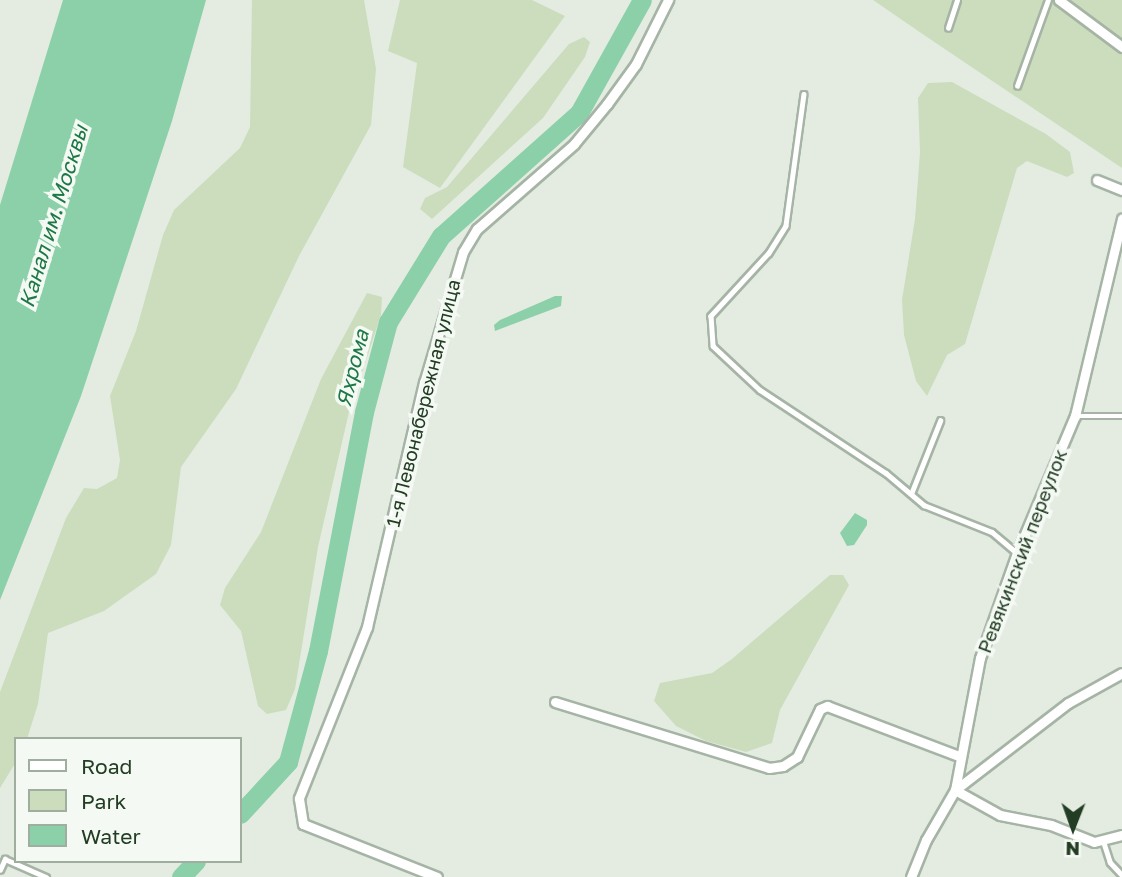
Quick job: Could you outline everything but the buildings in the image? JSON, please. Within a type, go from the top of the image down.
[{"type":"street","name":"1-я Левонабережная улица","points":[[437,877],[303,824],[299,798],[367,627],[424,383],[463,252],[477,229],[573,144],[607,104],[636,64],[668,0]]},
{"type":"street","points":[[1059,0],[1122,47]]},
{"type":"street","points":[[1097,180],[1122,190]]},
{"type":"street","name":"Ревякинский переулок","points":[[911,877],[926,840],[955,790],[980,658],[1017,553],[1075,416],[1122,219]]},
{"type":"street","points":[[1122,673],[1068,703],[955,790],[1000,815],[1051,825],[1104,843],[1122,835]]},
{"type":"street","points":[[555,702],[769,768],[783,766],[797,757],[820,709],[827,706],[961,757]]},
{"type":"lane","points":[[948,28],[957,0]]},
{"type":"lane","points":[[1017,86],[1048,0]]},
{"type":"lane","points":[[804,94],[786,226],[769,253],[716,308],[709,335],[719,356],[760,390],[924,505],[992,532],[1017,553]]},
{"type":"lane","points":[[1075,416],[1122,416]]},
{"type":"lane","points":[[911,495],[940,421]]},
{"type":"lane","points":[[1104,843],[1110,862],[1122,875]]},
{"type":"lane","points":[[0,870],[5,859],[14,863]]},
{"type":"lane","points":[[14,863],[46,877]]},
{"type":"green space","points":[[252,0],[364,0],[376,69],[371,125],[299,256],[236,389],[181,467],[171,545],[156,574],[104,611],[48,633],[38,704],[28,737],[14,737],[14,765],[0,788],[0,692],[66,518],[84,488],[97,489],[117,478],[120,460],[110,396],[136,331],[163,235],[174,210],[240,148],[250,127]]},
{"type":"green space","points":[[400,0],[532,0],[565,16],[440,188],[403,167],[417,63],[388,51]]},
{"type":"green space","points":[[873,0],[1122,0],[1122,168],[924,35]]},
{"type":"green space","points":[[584,37],[590,42],[585,57],[543,118],[432,219],[420,209],[425,198],[447,187],[569,44]]},
{"type":"green space","points":[[952,82],[1046,134],[1070,152],[1074,173],[1067,177],[1027,161],[1017,168],[965,344],[947,355],[927,396],[916,381],[904,335],[902,300],[915,219],[920,152],[918,98],[928,83]]},
{"type":"green space","points":[[367,293],[382,297],[381,315],[349,412],[318,547],[295,689],[286,710],[267,714],[258,706],[241,631],[220,605],[225,588],[261,532],[321,379]]},
{"type":"green space","points":[[830,575],[843,575],[849,585],[780,710],[772,743],[746,752],[706,741],[676,726],[654,701],[660,683],[712,673],[732,659]]},
{"type":"water","name":"Канал им. Москвы","points":[[63,0],[206,0],[172,121],[81,396],[0,600],[0,205]]},
{"type":"water","points":[[555,296],[562,296],[561,306],[495,331],[494,325],[500,320]]},
{"type":"water","points":[[855,513],[867,520],[867,525],[854,545],[847,546],[840,533]]},
{"type":"waterway","name":"Яхрома","points":[[242,812],[288,762],[318,651],[364,412],[388,322],[441,236],[579,113],[642,0]]},
{"type":"waterway","name":"Яхрома","points":[[181,877],[194,863]]}]
